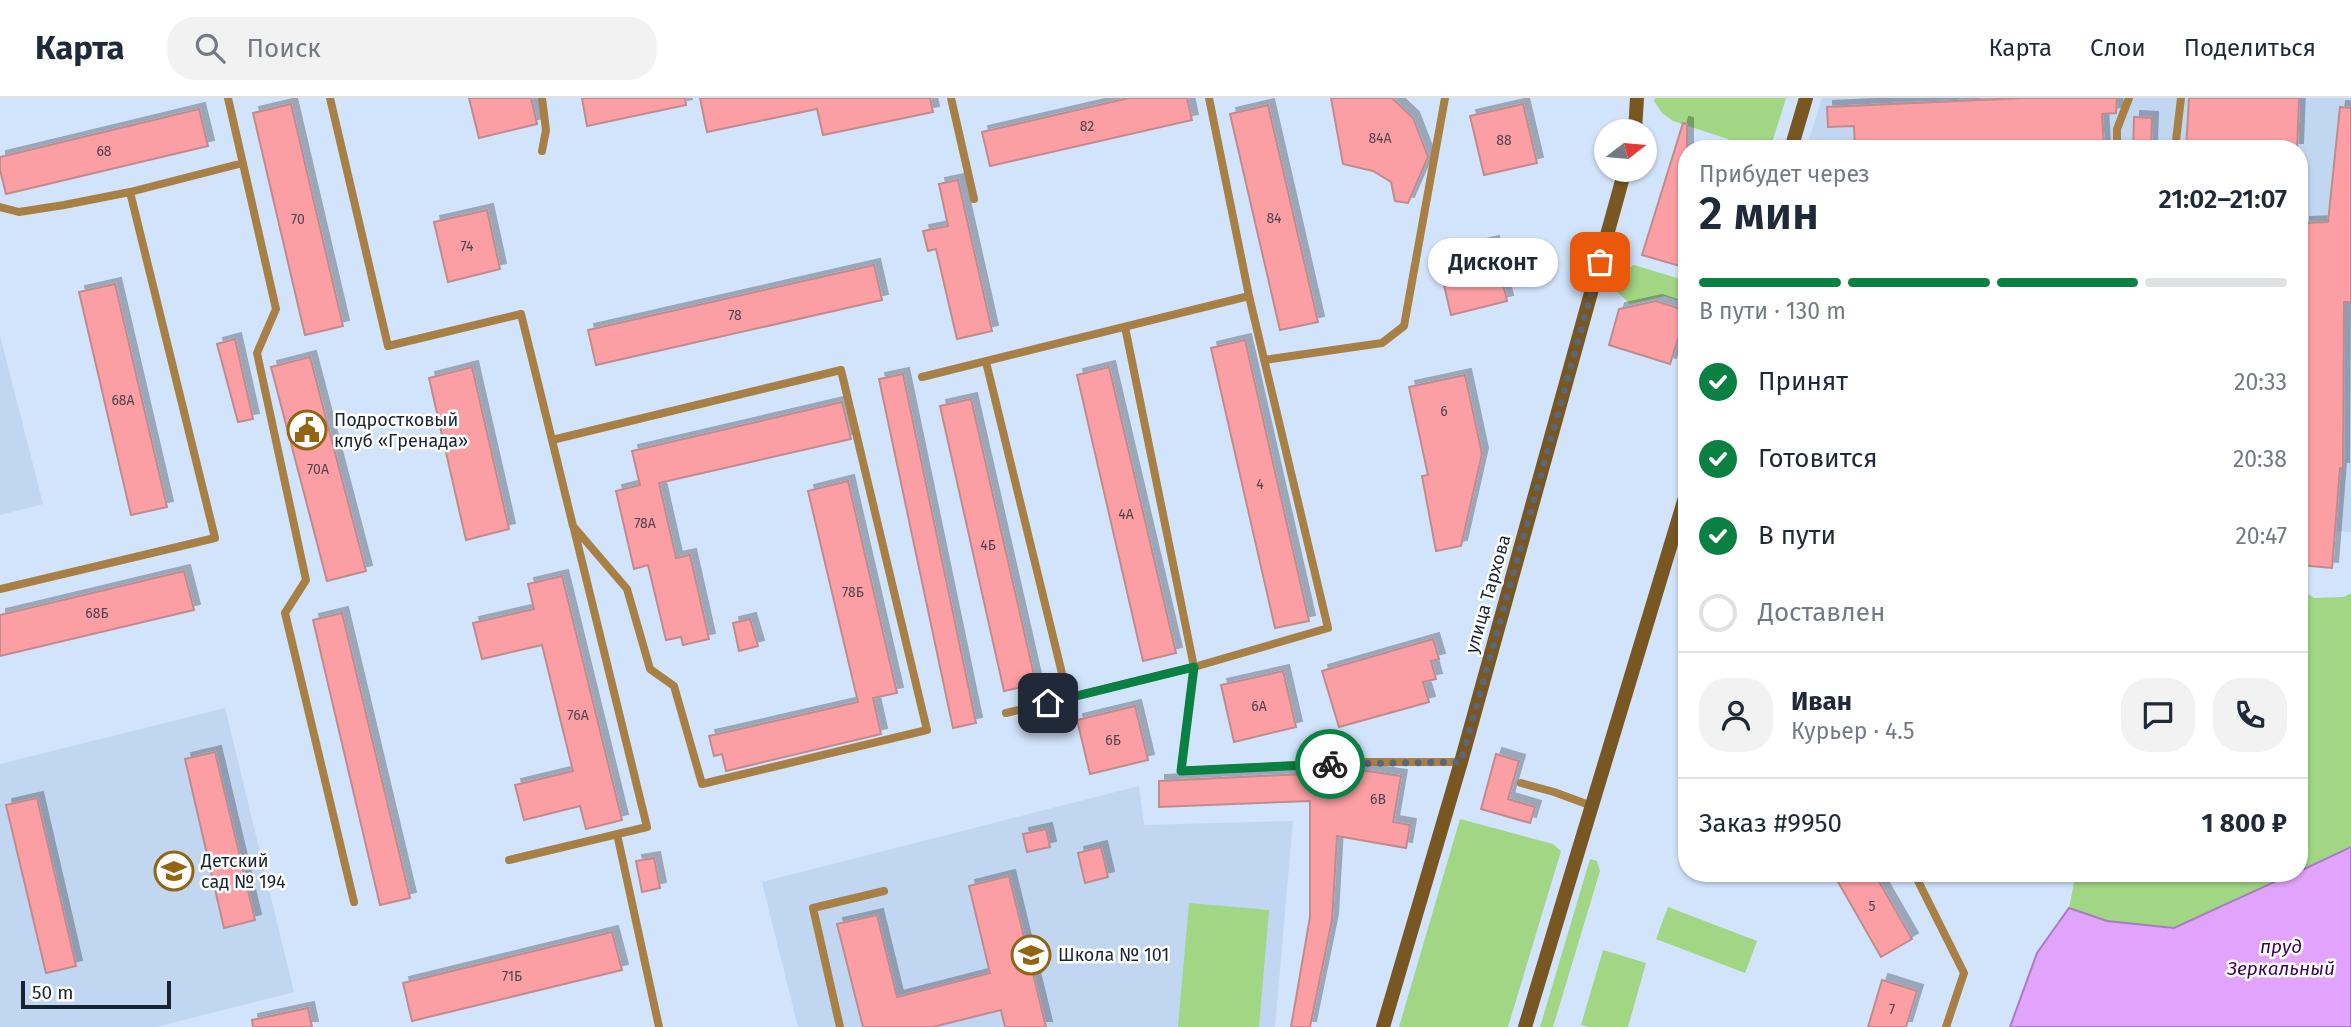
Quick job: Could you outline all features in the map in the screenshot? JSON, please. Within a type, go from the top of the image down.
[{"type":"main road","points":[[1636,119],[1637,98]]},
{"type":"main road","points":[[1794,140],[1806,98]]},
{"type":"main road","name":"улица Тархова","points":[[1383,1027],[1461,762],[1622,182]]},
{"type":"main road","points":[[1525,1027],[1678,521]]},
{"type":"lane","points":[[228,98],[276,309],[257,353],[306,580],[285,613],[354,902]]},
{"type":"lane","points":[[330,98],[388,346],[521,314],[647,827],[509,860]]},
{"type":"lane","points":[[541,151],[546,130],[542,98]]},
{"type":"lane","points":[[951,98],[974,199]]},
{"type":"lane","points":[[1006,713],[1194,667],[1328,628],[1249,296],[1209,98]]},
{"type":"lane","points":[[1264,360],[1382,343],[1404,326],[1445,98]]},
{"type":"lane","points":[[2117,140],[2117,129],[2129,98]]},
{"type":"lane","points":[[2176,140],[2181,98]]},
{"type":"lane","points":[[0,207],[19,212],[130,192],[243,163]]},
{"type":"lane","points":[[0,589],[215,538],[130,192]]},
{"type":"lane","points":[[922,377],[1249,296]]},
{"type":"lane","points":[[1125,327],[1194,667],[1181,771],[1362,762],[1461,762]]},
{"type":"lane","points":[[986,362],[1068,698]]},
{"type":"lane","points":[[552,440],[841,370],[928,730],[702,784],[674,686],[650,669],[627,589],[573,526]]},
{"type":"lane","points":[[1521,783],[1592,806]]},
{"type":"lane","points":[[617,834],[659,1027]]},
{"type":"lane","points":[[1918,882],[1964,973],[1946,1027]]},
{"type":"lane","points":[[840,1027],[813,908],[884,891]]},
{"type":"shaded area","points":[[1822,98],[2351,98],[2351,532],[2335,531],[2332,568],[2308,566],[2308,140],[1809,140]]},
{"type":"shaded area","points":[[0,335],[43,504],[0,515]]},
{"type":"shaded area","name":"Детский сад № 194","points":[[225,708],[294,992],[156,1027],[0,1027],[0,764]]},
{"type":"shaded area","name":"Школа № 101","points":[[1139,786],[1144,825],[1293,821],[1275,1027],[798,1027],[762,882]]},
{"type":"green space","points":[[1655,98],[1786,98],[1773,140],[1731,140],[1673,121],[1662,113],[1654,101]]},
{"type":"green space","points":[[1634,265],[1678,278],[1678,300],[1665,296],[1630,304],[1612,287],[1616,275]]},
{"type":"green space","points":[[2351,593],[2351,847],[2308,867],[2308,594],[2314,598],[2344,597]]},
{"type":"green space","points":[[1460,819],[1553,844],[1561,851],[1508,1027],[1399,1027]]},
{"type":"green space","points":[[1590,859],[1597,861],[1600,871],[1553,1027],[1540,1027]]},
{"type":"green space","points":[[2074,882],[2274,882],[2174,928],[2107,921],[2069,908]]},
{"type":"green space","points":[[1189,903],[1269,910],[1259,1027],[1178,1027]]},
{"type":"green space","points":[[1668,907],[1757,941],[1745,973],[1656,939]]},
{"type":"green space","points":[[1603,950],[1646,963],[1628,1027],[1581,1025]]},
{"type":"water","name":"пруд Зеркальный","points":[[2351,847],[2351,1027],[2010,1027],[2037,953],[2069,908],[2107,921],[2174,928],[2274,882],[2308,882],[2308,867]]},
{"type":"building","points":[[469,98],[531,98],[537,124],[479,138]]},
{"type":"building","points":[[582,98],[685,98],[686,105],[587,126]]},
{"type":"building","points":[[700,98],[930,98],[933,112],[823,135],[817,109],[707,132]]},
{"type":"building","points":[[1129,98],[1187,98],[1192,120],[990,166],[982,132]]},
{"type":"building","points":[[1331,98],[1392,98],[1413,118],[1428,157],[1408,203],[1395,201],[1391,182],[1373,171],[1343,164]]},
{"type":"building","points":[[2023,98],[2117,98],[2116,113],[2102,114],[2103,140],[1855,140],[1854,126],[1828,127],[1827,107]]},
{"type":"building","points":[[2189,98],[2299,98],[2297,140],[2187,140]]},
{"type":"building","points":[[291,104],[343,326],[305,335],[253,113]]},
{"type":"building","points":[[1523,104],[1537,163],[1484,175],[1470,116]]},
{"type":"building","points":[[1268,105],[1318,322],[1280,330],[1230,114]]},
{"type":"building","points":[[2340,107],[2351,108],[2351,302],[2344,302],[2343,468],[2340,468],[2332,568],[2308,566],[2308,223],[2328,222]]},
{"type":"building","points":[[199,109],[208,146],[6,194],[0,157]]},
{"type":"building","points":[[2134,117],[2152,118],[2151,140],[2133,140]]},
{"type":"building","points":[[1683,123],[1687,124],[1687,140],[1678,140],[1678,265],[1642,255]]},
{"type":"building","points":[[958,180],[992,331],[957,339],[936,249],[928,251],[923,231],[948,226],[939,184]]},
{"type":"building","points":[[487,210],[500,269],[448,282],[434,222]]},
{"type":"building","points":[[1493,242],[1507,301],[1451,315],[1437,255]]},
{"type":"building","points":[[874,265],[882,300],[596,365],[588,330]]},
{"type":"building","points":[[115,284],[167,507],[131,515],[79,292]]},
{"type":"building","points":[[1656,301],[1678,308],[1678,339],[1670,364],[1609,345],[1619,309]]},
{"type":"building","points":[[235,339],[253,419],[238,422],[217,344]]},
{"type":"building","points":[[1245,340],[1309,621],[1275,628],[1211,348]]},
{"type":"building","points":[[310,357],[366,571],[327,581],[271,367]]},
{"type":"building","points":[[472,367],[509,529],[466,540],[429,378]]},
{"type":"building","points":[[1109,367],[1176,653],[1143,661],[1077,375]]},
{"type":"building","points":[[903,374],[976,723],[953,728],[879,379]]},
{"type":"building","points":[[1465,375],[1482,454],[1461,546],[1436,551],[1422,476],[1428,475],[1409,387]]},
{"type":"building","points":[[971,399],[1036,684],[1004,691],[940,406]]},
{"type":"building","points":[[842,402],[851,439],[659,483],[676,558],[690,555],[709,639],[683,645],[681,637],[666,640],[648,565],[634,569],[616,491],[640,485],[632,451]]},
{"type":"building","points":[[848,481],[897,693],[873,698],[881,734],[726,771],[722,754],[714,756],[709,736],[858,702],[808,491]]},
{"type":"building","points":[[184,571],[194,610],[0,656],[0,615]]},
{"type":"building","points":[[562,576],[622,820],[586,829],[580,806],[524,820],[515,785],[573,771],[542,645],[482,659],[473,623],[534,609],[528,584]]},
{"type":"building","points":[[342,613],[410,898],[380,905],[313,620]]},
{"type":"building","points":[[750,619],[758,646],[739,651],[733,623]]},
{"type":"building","points":[[1433,639],[1439,659],[1431,661],[1436,679],[1423,682],[1429,702],[1339,727],[1322,671]]},
{"type":"building","points":[[1283,671],[1296,727],[1234,742],[1221,685]]},
{"type":"building","points":[[1135,706],[1148,760],[1090,774],[1077,720]]},
{"type":"building","points":[[215,752],[255,920],[224,928],[185,759]]},
{"type":"building","points":[[1496,754],[1519,761],[1508,799],[1535,807],[1530,823],[1481,809]]},
{"type":"building","points":[[1368,771],[1401,776],[1393,822],[1410,825],[1406,848],[1337,836],[1332,920],[1310,1027],[1291,1027],[1310,917],[1310,801],[1159,807],[1159,781]]},
{"type":"building","points":[[37,798],[76,966],[46,973],[6,805]]},
{"type":"building","points":[[1046,829],[1050,847],[1027,852],[1023,834]]},
{"type":"building","points":[[1101,847],[1108,877],[1085,883],[1078,853]]},
{"type":"building","points":[[654,858],[660,888],[642,892],[636,861]]},
{"type":"building","points":[[1009,876],[1046,1027],[1005,1027],[1001,1010],[933,1027],[863,1027],[837,924],[877,915],[897,997],[990,973],[969,886]]},
{"type":"building","points":[[1838,882],[1879,882],[1912,939],[1881,957]]},
{"type":"building","points":[[612,932],[622,970],[412,1021],[403,983]]},
{"type":"building","points":[[1882,980],[1917,991],[1906,1027],[1868,1027]]},
{"type":"building","points":[[308,1008],[312,1027],[253,1027],[252,1020]]},
{"type":"way so far","points":[[1330,764],[1461,762],[1600,262]]},
{"type":"place","name":"Дисконт","points":[[1600,262]]},
{"type":"place","name":"Подростковый клуб «Гренада»","points":[[307,430]]},
{"type":"place","name":"Детский сад № 194","points":[[174,871]]},
{"type":"place","name":"Школа № 101","points":[[1031,955]]},
{"type":"route","points":[[1048,703],[1194,667],[1181,771],[1330,764]]}]
